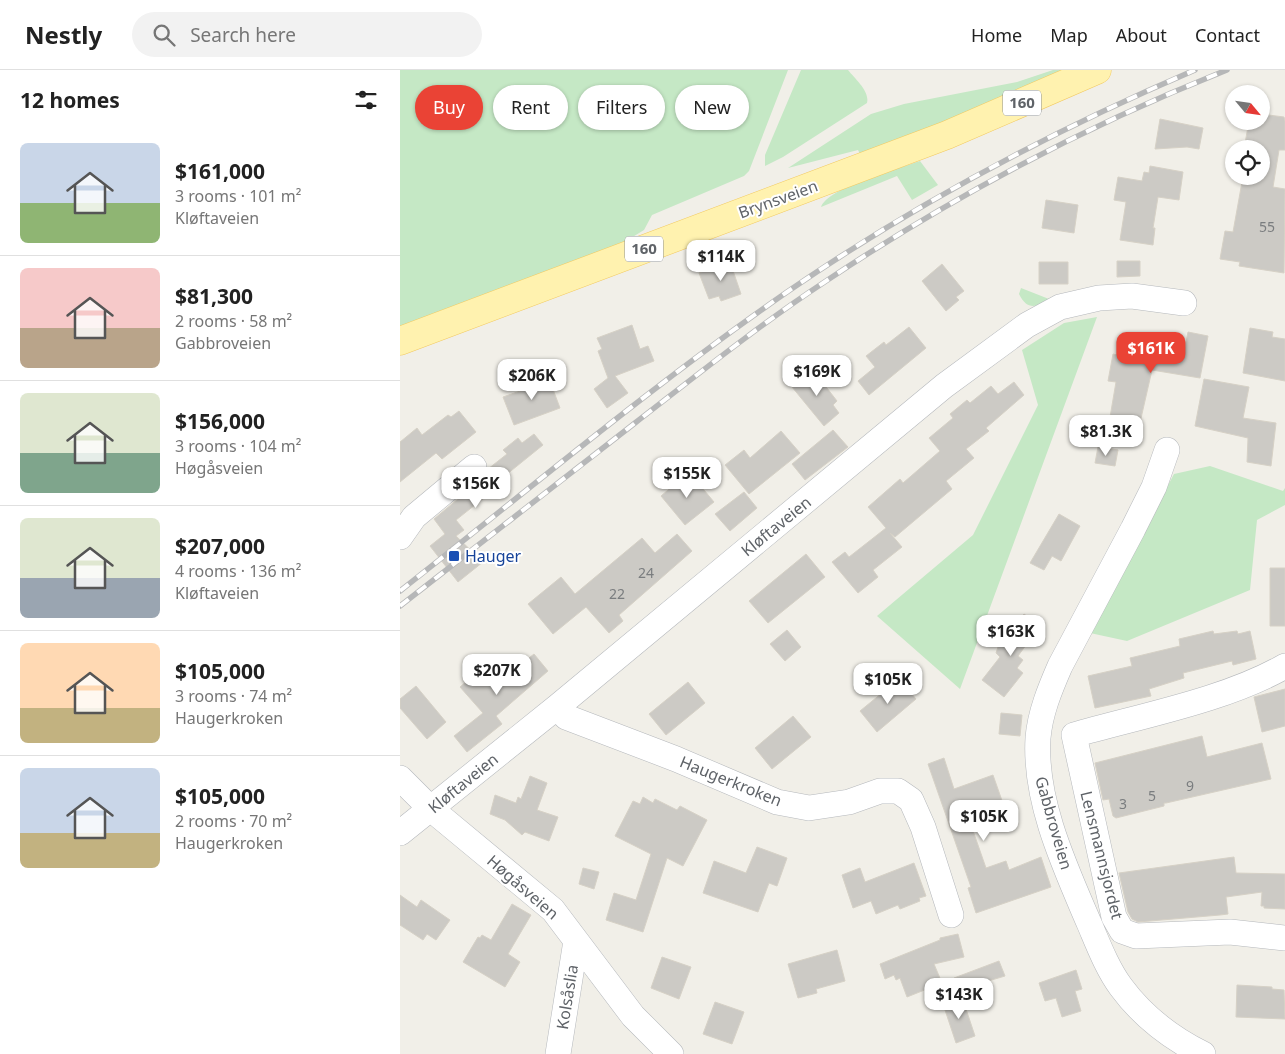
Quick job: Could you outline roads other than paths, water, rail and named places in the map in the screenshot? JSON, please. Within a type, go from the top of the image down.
[{"type":"main road","name":"Brynsveien","points":[[400,341],[947,135],[1097,70]]},
{"type":"street","name":"Kløftaveien","points":[[400,833],[557,707],[944,386],[1027,325],[1060,307],[1099,298],[1132,296],[1184,302]]},
{"type":"street","name":"Gabbroveien","points":[[1167,450],[1154,487],[1060,666],[1040,720],[1038,739],[1039,771],[1048,815],[1062,857],[1102,954],[1121,987],[1158,1027],[1202,1054]]},
{"type":"street","points":[[400,537],[414,517],[474,466]]},
{"type":"street","points":[[1038,739],[1074,735],[1196,701],[1265,677],[1285,666]]},
{"type":"street","name":"Haugerkroken","points":[[557,707],[566,718],[658,752],[778,802],[809,808],[849,802],[880,791],[898,791],[911,800],[923,827],[951,915]]},
{"type":"street","name":"Lensmannsjordet","points":[[1074,735],[1114,918],[1122,931],[1136,936],[1230,932],[1285,938]]},
{"type":"street","name":"Høgåsveien","points":[[400,778],[431,809],[546,904],[564,923],[633,1016],[671,1054]]},
{"type":"street","name":"Kolsåslia","points":[[558,1054],[576,941]]},
{"type":"railway","points":[[400,591],[688,363],[835,260],[985,171],[1089,118],[1195,70]]},
{"type":"railway","points":[[400,606],[728,351],[799,299],[871,252],[969,193],[1019,166],[1122,115],[1227,70]]},
{"type":"place","name":"Hauger","points":[[454,556]]}]
